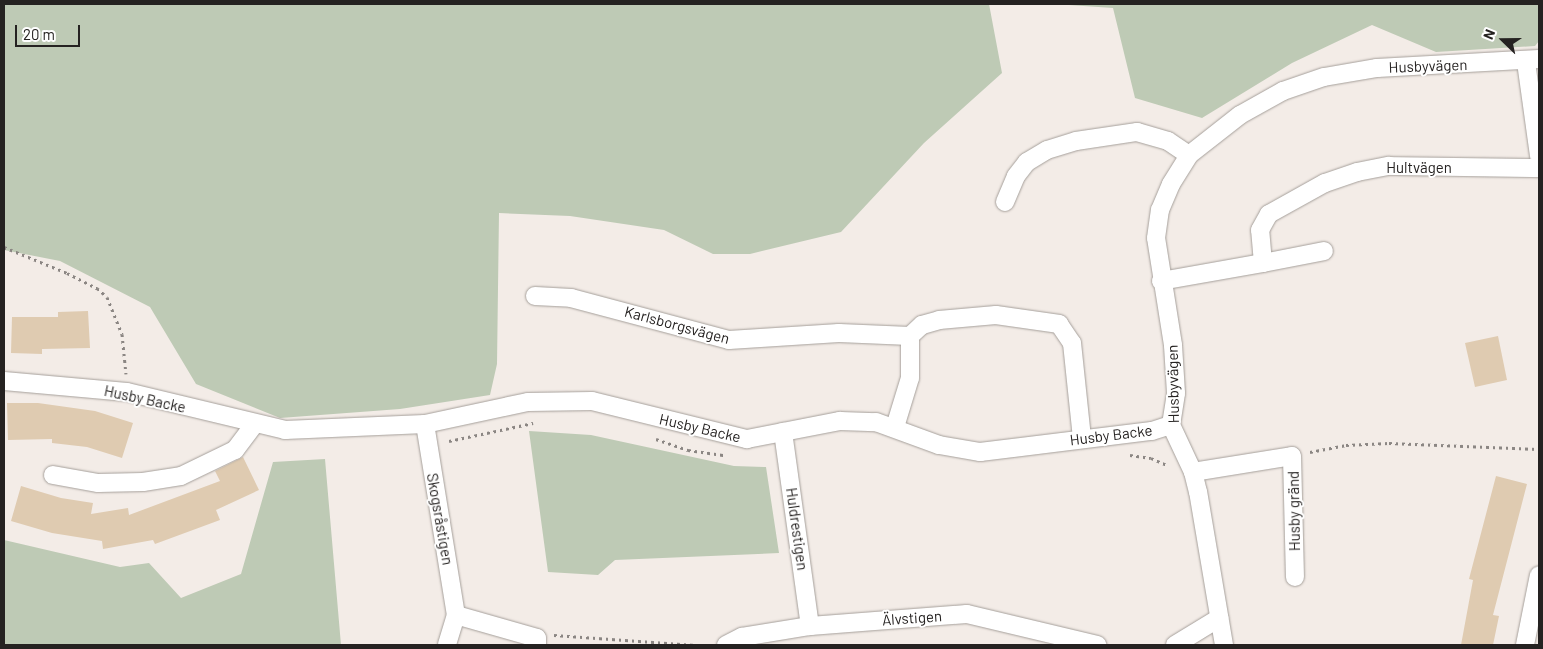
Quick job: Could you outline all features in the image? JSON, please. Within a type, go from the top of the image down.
[{"type":"street","name":"Husbyvägen","points":[[1224,645],[1193,472],[1171,425],[1176,393],[1173,345],[1161,281],[1156,238],[1160,210],[1170,184],[1189,155],[1240,115],[1283,91],[1324,77],[1376,68],[1533,60]]},
{"type":"street","points":[[1533,60],[1539,156]]},
{"type":"street","points":[[1005,202],[1016,176],[1027,162],[1047,150],[1076,142],[1136,132],[1168,141],[1189,155]]},
{"type":"street","name":"Hultvägen","points":[[1263,263],[1260,230],[1269,214],[1325,183],[1357,172],[1390,166],[1539,168]]},
{"type":"street","points":[[1161,281],[1324,252]]},
{"type":"street","name":"Karlsborgsvägen","points":[[535,296],[571,298],[729,340],[839,333],[910,336]]},
{"type":"street","points":[[895,427],[910,378],[910,336],[922,325],[939,320],[996,315],[1058,324],[1072,343],[1082,438]]},
{"type":"street","name":"Husby Backe","points":[[4,381],[127,392],[254,426],[285,430],[425,424],[528,402],[592,402],[747,439],[840,421],[876,422],[895,427],[939,444],[980,452],[1082,438],[1152,431],[1171,425]]},
{"type":"street","name":"Skogsråstigen","points":[[425,424],[456,615],[447,645]]},
{"type":"street","points":[[53,475],[98,483],[144,482],[181,476],[235,450],[254,426]]},
{"type":"street","name":"Huldrestigen","points":[[783,432],[810,626]]},
{"type":"street","name":"Husby gränd","points":[[1193,472],[1292,456],[1295,577]]},
{"type":"street","points":[[1525,645],[1539,575]]},
{"type":"street","name":"Älvstigen","points":[[726,645],[742,637],[810,626],[967,614],[1097,645]]},
{"type":"street","points":[[456,615],[537,642]]},
{"type":"street","points":[[1174,645],[1219,618]]},
{"type":"path","points":[[4,247],[67,273],[97,288],[108,297],[122,334],[127,392]]},
{"type":"path","points":[[428,443],[465,439],[539,422]]},
{"type":"path","points":[[654,438],[688,450],[729,456]]},
{"type":"path","points":[[1292,456],[1346,445],[1389,443],[1539,449]]},
{"type":"path","points":[[1126,455],[1151,458],[1172,468]]},
{"type":"path","points":[[537,642],[546,634],[696,645]]},
{"type":"green space","points":[[4,4],[989,4],[1002,73],[924,143],[841,232],[750,254],[713,254],[664,230],[570,216],[499,213],[497,364],[490,395],[400,409],[280,418],[196,384],[150,307],[60,261],[4,250]]},
{"type":"green space","points":[[1054,4],[1539,4],[1539,41],[1535,46],[1436,52],[1372,25],[1292,63],[1202,118],[1135,98],[1113,8]]},
{"type":"green space","points":[[529,431],[591,435],[734,466],[766,467],[779,553],[615,560],[598,575],[548,572]]},
{"type":"green space","points":[[325,459],[341,645],[4,645],[4,540],[120,567],[149,563],[181,598],[241,574],[273,462]]},
{"type":"building","points":[[88,311],[90,348],[42,349],[42,354],[11,353],[12,317],[58,317],[58,312]]},
{"type":"building","points":[[1498,336],[1507,380],[1475,387],[1465,343]]},
{"type":"building","points":[[7,403],[38,403],[95,411],[133,423],[122,458],[87,447],[52,443],[52,439],[8,440]]},
{"type":"building","points":[[243,457],[259,490],[216,510],[220,520],[155,544],[153,540],[103,549],[102,541],[52,533],[11,521],[21,486],[61,498],[93,503],[91,514],[128,508],[129,515],[220,481],[215,471]]},
{"type":"building","points":[[1496,476],[1527,484],[1493,615],[1499,616],[1493,645],[1461,645],[1473,580],[1469,579]]}]
